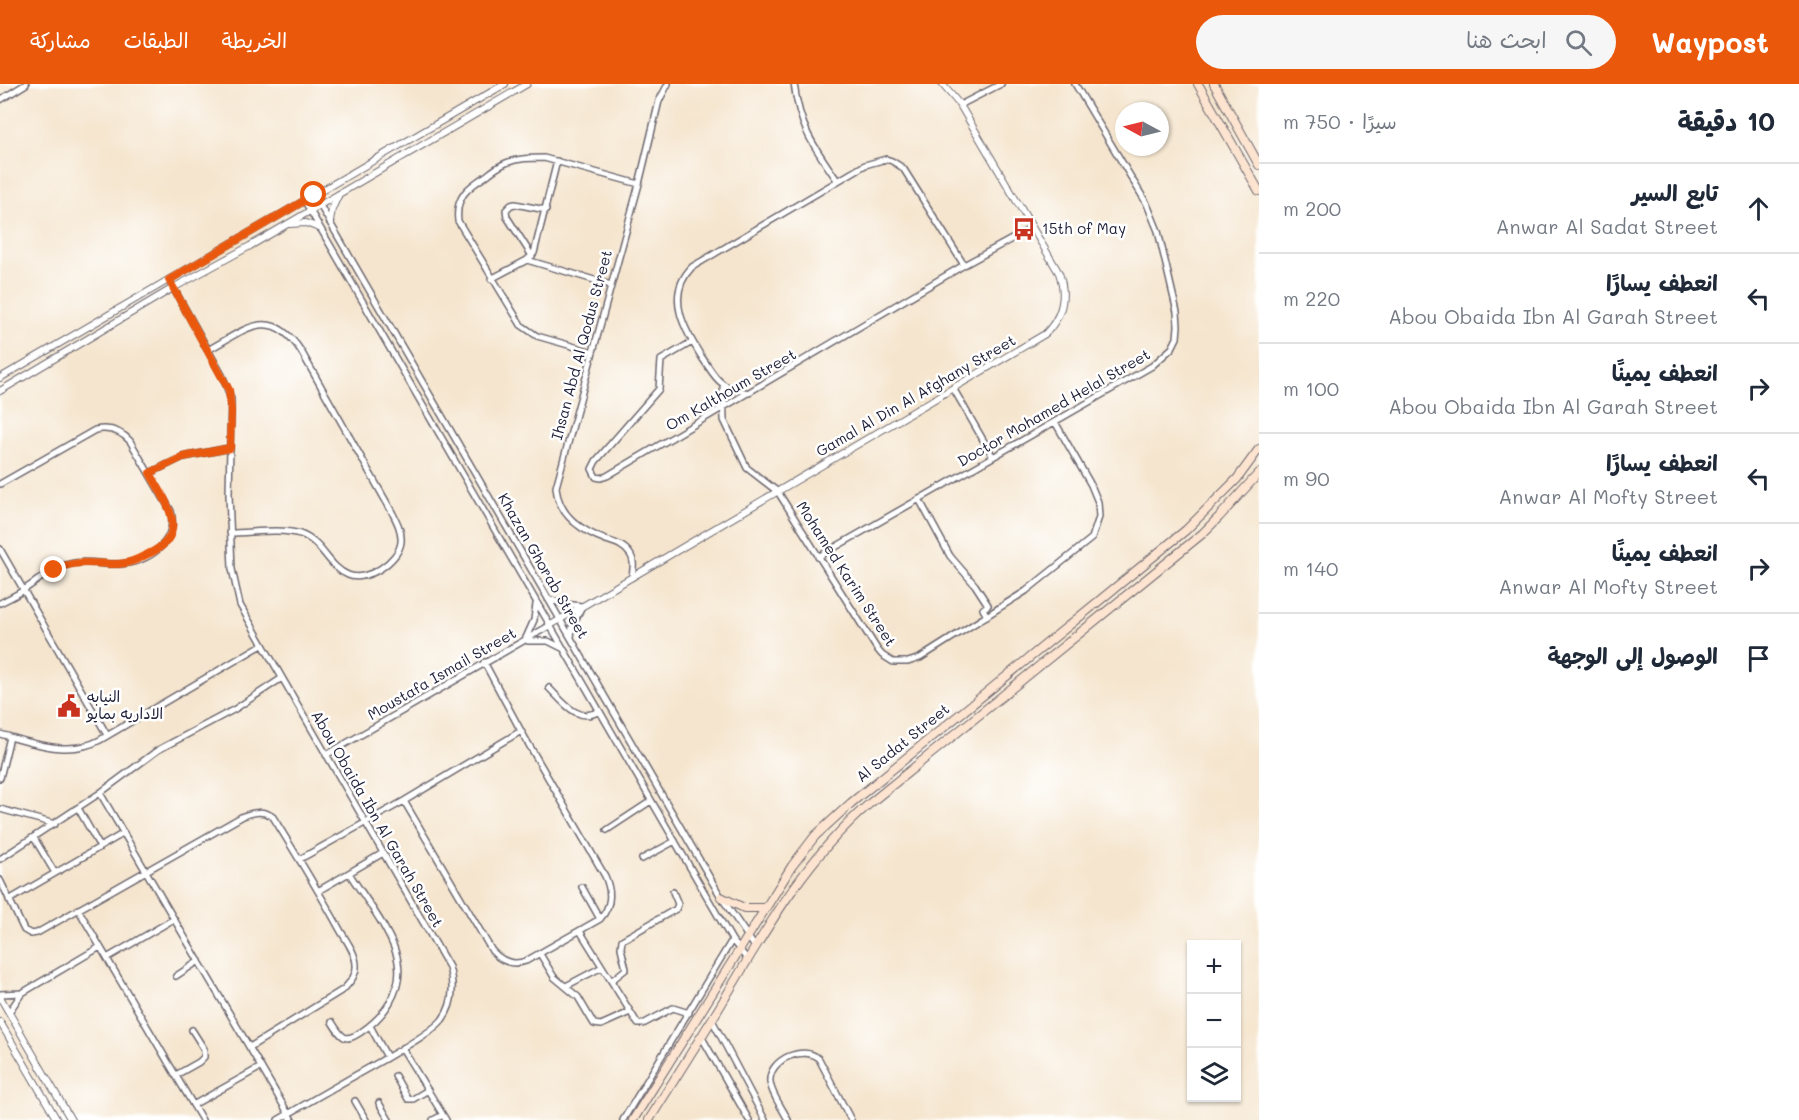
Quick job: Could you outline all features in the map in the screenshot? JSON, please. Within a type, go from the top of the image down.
[{"type":"main road","points":[[1198,84],[1259,191]]},
{"type":"main road","points":[[1214,84],[1259,165]]},
{"type":"main road","name":"Al Sadat Street","points":[[633,1120],[746,936],[803,850],[837,815],[1186,530],[1238,479],[1259,449]]},
{"type":"main road","name":"Al Sadat Street","points":[[649,1120],[712,1020],[747,958],[805,871],[854,816],[1202,534],[1220,518],[1259,473]]},
{"type":"main road","points":[[721,897],[744,908],[765,908]]},
{"type":"street","points":[[0,100],[26,84]]},
{"type":"street","points":[[0,378],[505,84]]},
{"type":"street","points":[[0,391],[527,84]]},
{"type":"street","name":"Ihsan Abd Al Qodus Street","points":[[632,577],[634,564],[630,553],[621,545],[591,534],[573,523],[556,494],[557,481],[639,184],[659,101],[668,84]]},
{"type":"street","points":[[794,84],[802,124],[837,180]]},
{"type":"street","name":"Gamal Al Din Al Afghany Street","points":[[549,626],[1045,334],[1059,316],[1064,295],[1059,273],[960,105],[942,84]]},
{"type":"street","points":[[960,105],[1001,84]]},
{"type":"street","name":"Doctor Mohamed Helal Street","points":[[819,557],[1152,366],[1172,348],[1177,338],[1177,312],[1155,221],[1075,84]]},
{"type":"street","points":[[593,352],[537,336],[521,325],[491,279],[458,221],[460,197],[471,185],[505,163],[530,158],[557,161],[639,184]]},
{"type":"street","points":[[749,393],[723,384],[715,376],[692,342],[680,317],[678,290],[692,267],[837,180],[873,161],[886,159],[898,164],[903,168],[964,266]]},
{"type":"street","points":[[491,279],[529,258],[546,210],[557,161]]},
{"type":"street","points":[[330,222],[332,209],[340,192]]},
{"type":"street","name":"Khazan Ghorab Street","points":[[314,195],[721,897],[755,947]]},
{"type":"street","name":"Khazan Ghorab Street","points":[[304,200],[732,940],[747,958]]},
{"type":"street","points":[[546,210],[515,204],[506,210],[507,217],[529,258],[611,285]]},
{"type":"street","points":[[286,224],[306,224],[319,228]]},
{"type":"street","name":"Om Kalthoum Street","points":[[692,342],[661,360],[659,389],[596,461],[592,469],[593,474],[601,478],[607,476],[1032,228]]},
{"type":"street","name":"Abou Obaida Ibn Al Garah Street","points":[[169,280],[223,377],[231,399],[230,533],[235,587],[240,605],[449,967],[452,979],[451,1001],[443,1019],[402,1048],[278,1120]]},
{"type":"street","points":[[208,350],[260,324],[275,326],[289,335],[301,351],[392,512],[400,528],[401,541],[393,560],[366,577],[358,578],[342,572],[318,545],[299,534],[288,532],[230,533]]},
{"type":"street","points":[[723,384],[724,420],[747,468],[778,492]]},
{"type":"street","points":[[953,388],[993,457]]},
{"type":"street","points":[[416,395],[426,389]]},
{"type":"street","name":"Mohamed Karim Street","points":[[778,492],[877,650],[893,662],[908,662],[920,658],[1026,591],[1092,538],[1098,525],[1100,510],[1095,494],[1055,422]]},
{"type":"street","points":[[0,484],[87,434],[102,428],[110,429],[124,435],[150,473],[173,519],[170,535],[160,548],[124,563],[85,561],[66,565],[48,573],[0,603]]},
{"type":"street","points":[[150,473],[183,457],[230,448]]},
{"type":"street","points":[[919,499],[950,556],[975,585],[988,605],[982,609],[987,616]]},
{"type":"street","points":[[0,549],[107,735]]},
{"type":"street","points":[[548,599],[582,606],[572,627],[571,638]]},
{"type":"street","points":[[523,642],[534,620],[536,602]]},
{"type":"street","name":"Moustafa Ismail Street","points":[[326,755],[549,626]]},
{"type":"street","points":[[523,642],[540,640],[563,649]]},
{"type":"street","points":[[0,734],[69,749],[93,744],[262,645]]},
{"type":"street","points":[[404,801],[497,957],[502,961],[519,963],[540,954],[604,915],[610,902],[609,884],[484,662]]},
{"type":"street","points":[[0,859],[100,793],[158,750],[235,709],[282,678]]},
{"type":"street","points":[[549,688],[579,714],[592,715],[599,711]]},
{"type":"street","points":[[300,859],[404,801],[521,731]]},
{"type":"street","points":[[0,778],[9,737]]},
{"type":"street","points":[[100,793],[292,1120]]},
{"type":"street","points":[[608,830],[651,801]]},
{"type":"street","points":[[78,808],[100,847]]},
{"type":"street","points":[[0,809],[55,824]]},
{"type":"street","points":[[0,880],[24,930],[31,934],[37,933],[243,816],[254,812],[267,813],[273,817],[300,859],[355,958],[355,974],[344,989],[250,1047]]},
{"type":"street","points":[[9,900],[124,833]]},
{"type":"street","points":[[34,838],[55,873]]},
{"type":"street","points":[[642,859],[675,841]]},
{"type":"street","points":[[318,891],[383,853]]},
{"type":"street","points":[[332,1022],[342,1036],[347,1038],[370,1026],[384,1012],[396,988],[399,974],[398,961],[391,941],[349,873]]},
{"type":"street","points":[[582,887],[600,919]]},
{"type":"street","points":[[611,981],[626,969],[621,948],[622,940],[676,909],[678,904],[673,892]]},
{"type":"street","points":[[78,909],[202,1120]]},
{"type":"street","points":[[107,958],[174,919]]},
{"type":"street","points":[[580,930],[640,1025],[673,1008],[689,1013]]},
{"type":"street","points":[[623,1120],[732,940]]},
{"type":"street","points":[[9,1012],[22,993],[100,947]]},
{"type":"street","points":[[540,954],[554,977],[578,997],[597,1026],[630,1012]]},
{"type":"street","points":[[176,976],[199,961]]},
{"type":"street","points":[[566,986],[602,967]]},
{"type":"street","points":[[22,993],[0,995],[71,1120]]},
{"type":"street","points":[[712,1020],[765,1120]]},
{"type":"street","points":[[0,1022],[57,1120]]},
{"type":"street","points":[[370,1026],[387,1057]]},
{"type":"street","points":[[176,1075],[204,1057],[204,1049],[192,1030]]},
{"type":"street","points":[[701,1036],[749,1120]]},
{"type":"street","points":[[402,1048],[445,1117],[434,1120]]},
{"type":"street","points":[[789,1120],[772,1089],[770,1077],[773,1070],[783,1060],[804,1052],[815,1055],[819,1059],[851,1120]]},
{"type":"street","points":[[193,1104],[261,1067]]},
{"type":"street","points":[[395,1076],[408,1099],[413,1099],[428,1090]]},
{"type":"street","points":[[355,1101],[366,1120]]},
{"type":"street","points":[[379,1103],[389,1120]]},
{"type":"place","name":"15th of May","points":[[1024,229]]},
{"type":"place","name":"النيابه الاداريه بمايو","points":[[69,706]]},
{"type":"route","points":[[54,570],[85,561],[116,564],[132,562],[166,543],[173,519],[150,473],[183,457],[230,448],[231,421],[229,390],[169,280],[314,195]]}]
